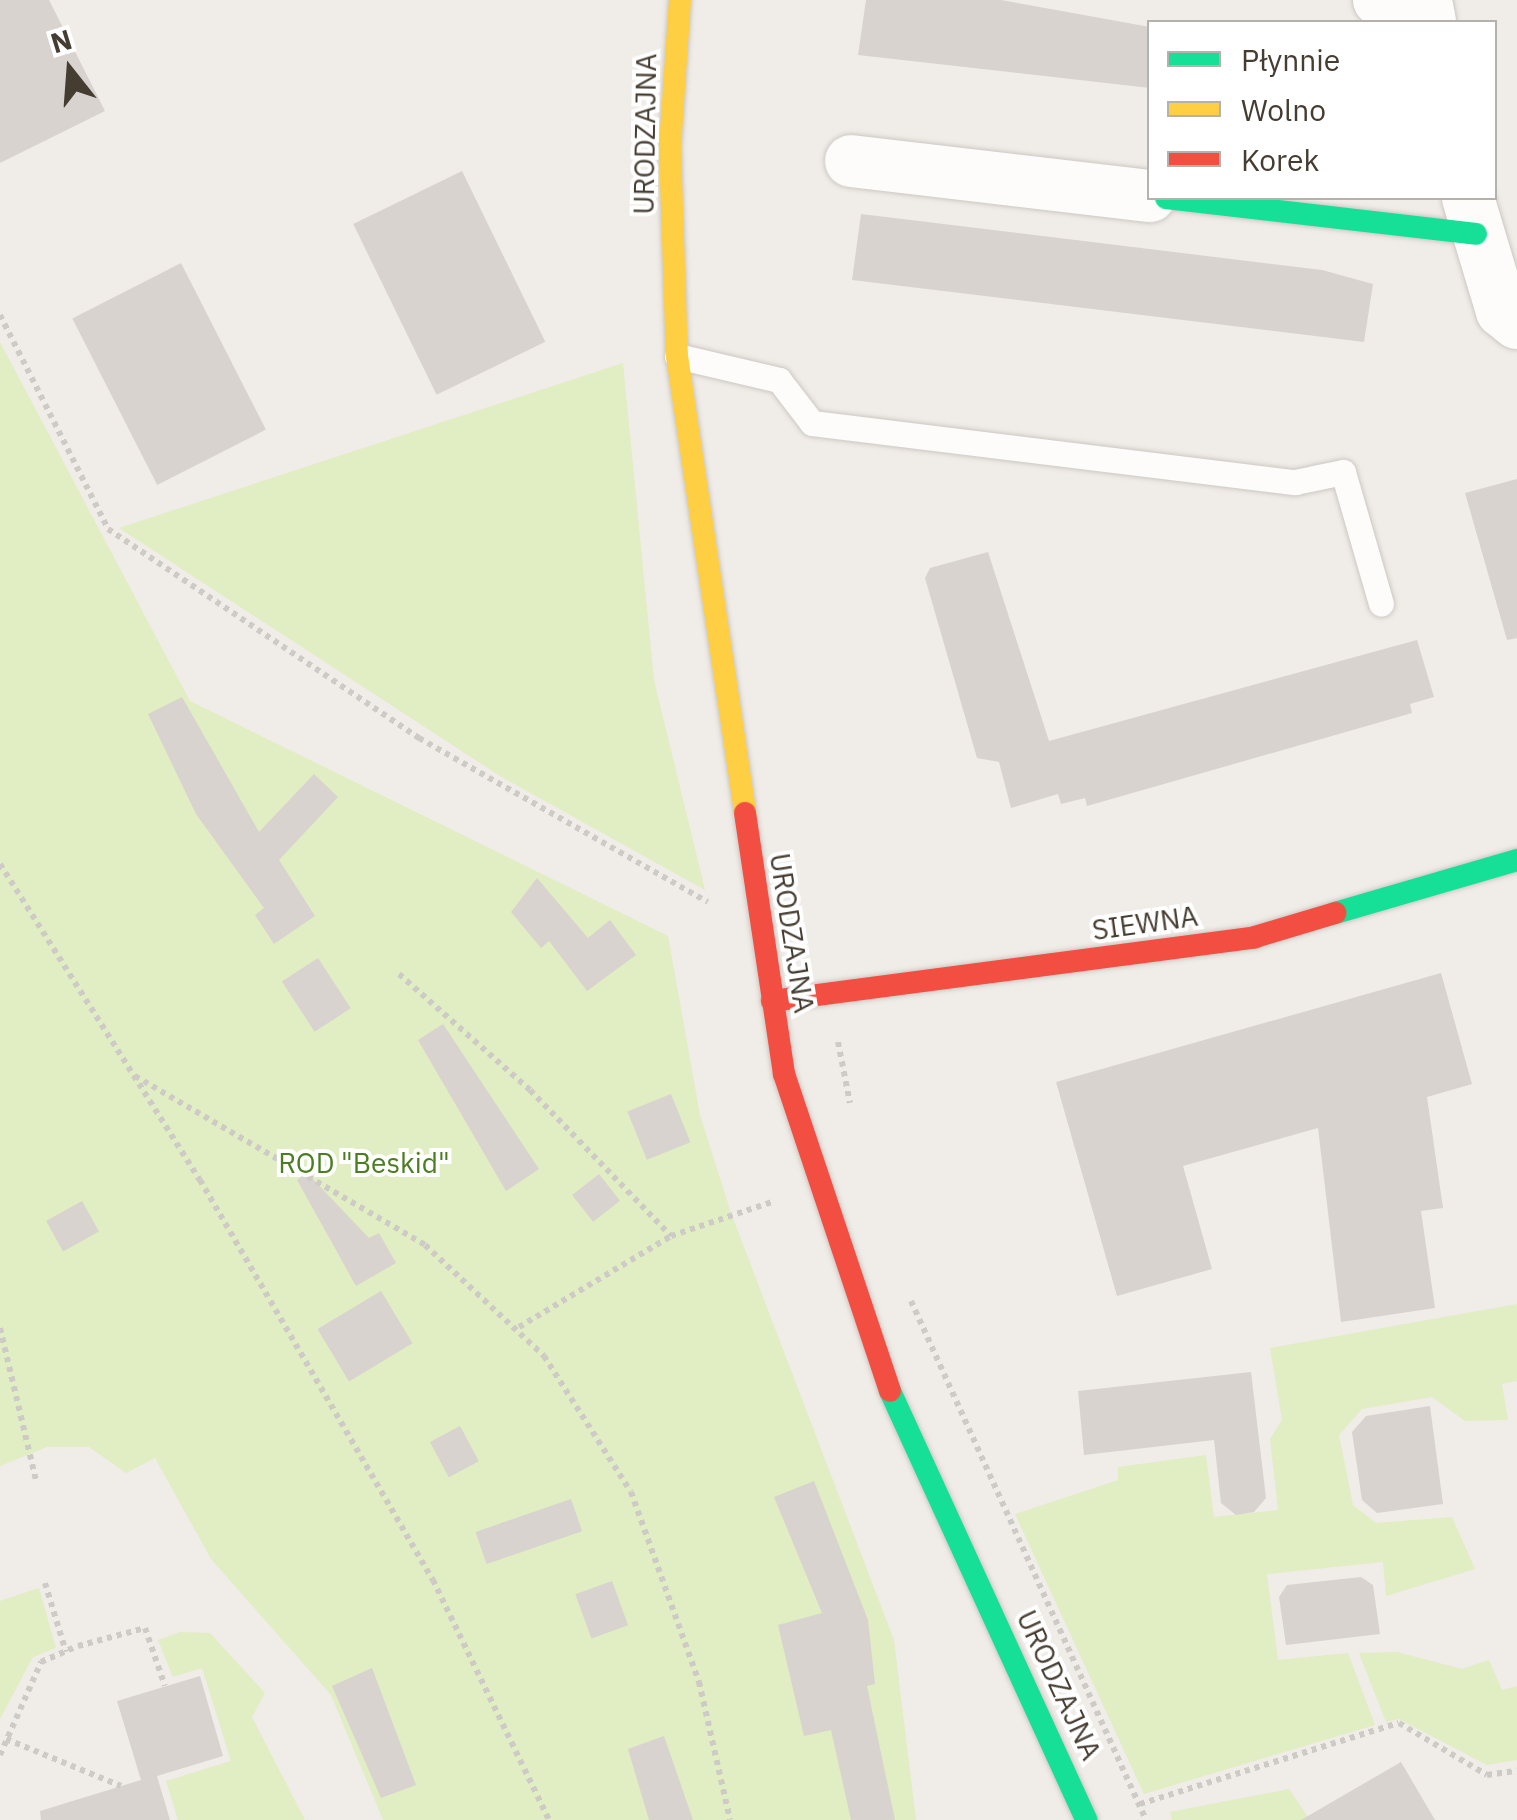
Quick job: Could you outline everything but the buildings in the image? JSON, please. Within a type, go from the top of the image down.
[{"type":"street","name":"URODZAJNA","points":[[680,0],[670,148],[677,356],[772,1001],[803,1150],[846,1287],[1086,1820]]},
{"type":"street","points":[[1380,0],[1427,6],[1430,20]]},
{"type":"street","points":[[851,160],[1147,196]]},
{"type":"street","points":[[1200,200],[1472,216],[1502,311],[1517,322]]},
{"type":"street","name":"SIEWNA","points":[[772,1001],[1255,937],[1517,860]]},
{"type":"lane","points":[[677,356],[779,380],[812,423],[1294,482],[1343,472],[1382,604]]},
{"type":"path","points":[[0,315],[120,540],[419,738],[722,910]]},
{"type":"path","points":[[0,864],[134,1075],[471,1646],[549,1820]]},
{"type":"path","points":[[399,974],[530,1090],[671,1236]]},
{"type":"path","points":[[836,1036],[853,1114]]},
{"type":"path","points":[[134,1075],[425,1244],[519,1327],[578,1399],[631,1492],[699,1682],[730,1820]]},
{"type":"path","points":[[519,1327],[671,1236],[731,1214]]},
{"type":"path","points":[[904,1279],[1146,1820]]},
{"type":"path","points":[[0,1328],[36,1480]]},
{"type":"path","points":[[44,1583],[66,1652]]},
{"type":"path","points":[[0,1755],[41,1662],[145,1628],[165,1686]]},
{"type":"path","points":[[1140,1804],[1399,1723],[1487,1775],[1517,1771]]},
{"type":"path","points":[[6,1739],[121,1786]]},
{"type":"green space","name":"ROD \"Beskid\"","points":[[0,342],[190,701],[668,936],[700,1115],[731,1213],[894,1640],[916,1820],[383,1820],[331,1695],[211,1559],[155,1458],[126,1473],[89,1447],[47,1447],[0,1466]]},
{"type":"green space","points":[[623,363],[654,680],[705,890],[500,776],[119,528]]},
{"type":"green space","points":[[1517,1304],[1517,1381],[1502,1384],[1508,1420],[1465,1421],[1432,1397],[1362,1409],[1339,1435],[1353,1505],[1376,1523],[1452,1517],[1475,1569],[1386,1596],[1383,1562],[1267,1574],[1278,1660],[1348,1653],[1375,1725],[1144,1794],[1015,1514],[1118,1480],[1118,1467],[1206,1455],[1214,1517],[1278,1510],[1270,1439],[1282,1420],[1270,1348]]},
{"type":"green space","points":[[39,1588],[56,1648],[33,1657],[0,1719],[0,1601]]},
{"type":"green space","points":[[180,1632],[210,1633],[265,1693],[252,1717],[305,1820],[178,1820],[166,1781],[231,1761],[202,1668],[173,1677],[158,1640]]},
{"type":"green space","points":[[1397,1652],[1462,1669],[1489,1660],[1502,1690],[1517,1686],[1517,1760],[1487,1765],[1399,1719],[1386,1722],[1359,1653]]},
{"type":"green space","points":[[1289,1789],[1310,1820],[1172,1820],[1170,1812]]},
{"type":"traffic: fast","points":[[1183,200],[1476,234]]},
{"type":"traffic: fast","points":[[1335,913],[1517,860]]},
{"type":"traffic: fast","points":[[890,1391],[1086,1820]]},
{"type":"traffic: slow","points":[[680,0],[670,148],[677,356],[745,813]]},
{"type":"traffic: jam","points":[[745,813],[784,1074],[890,1391]]},
{"type":"traffic: jam","points":[[772,1001],[1255,937],[1335,913]]}]
